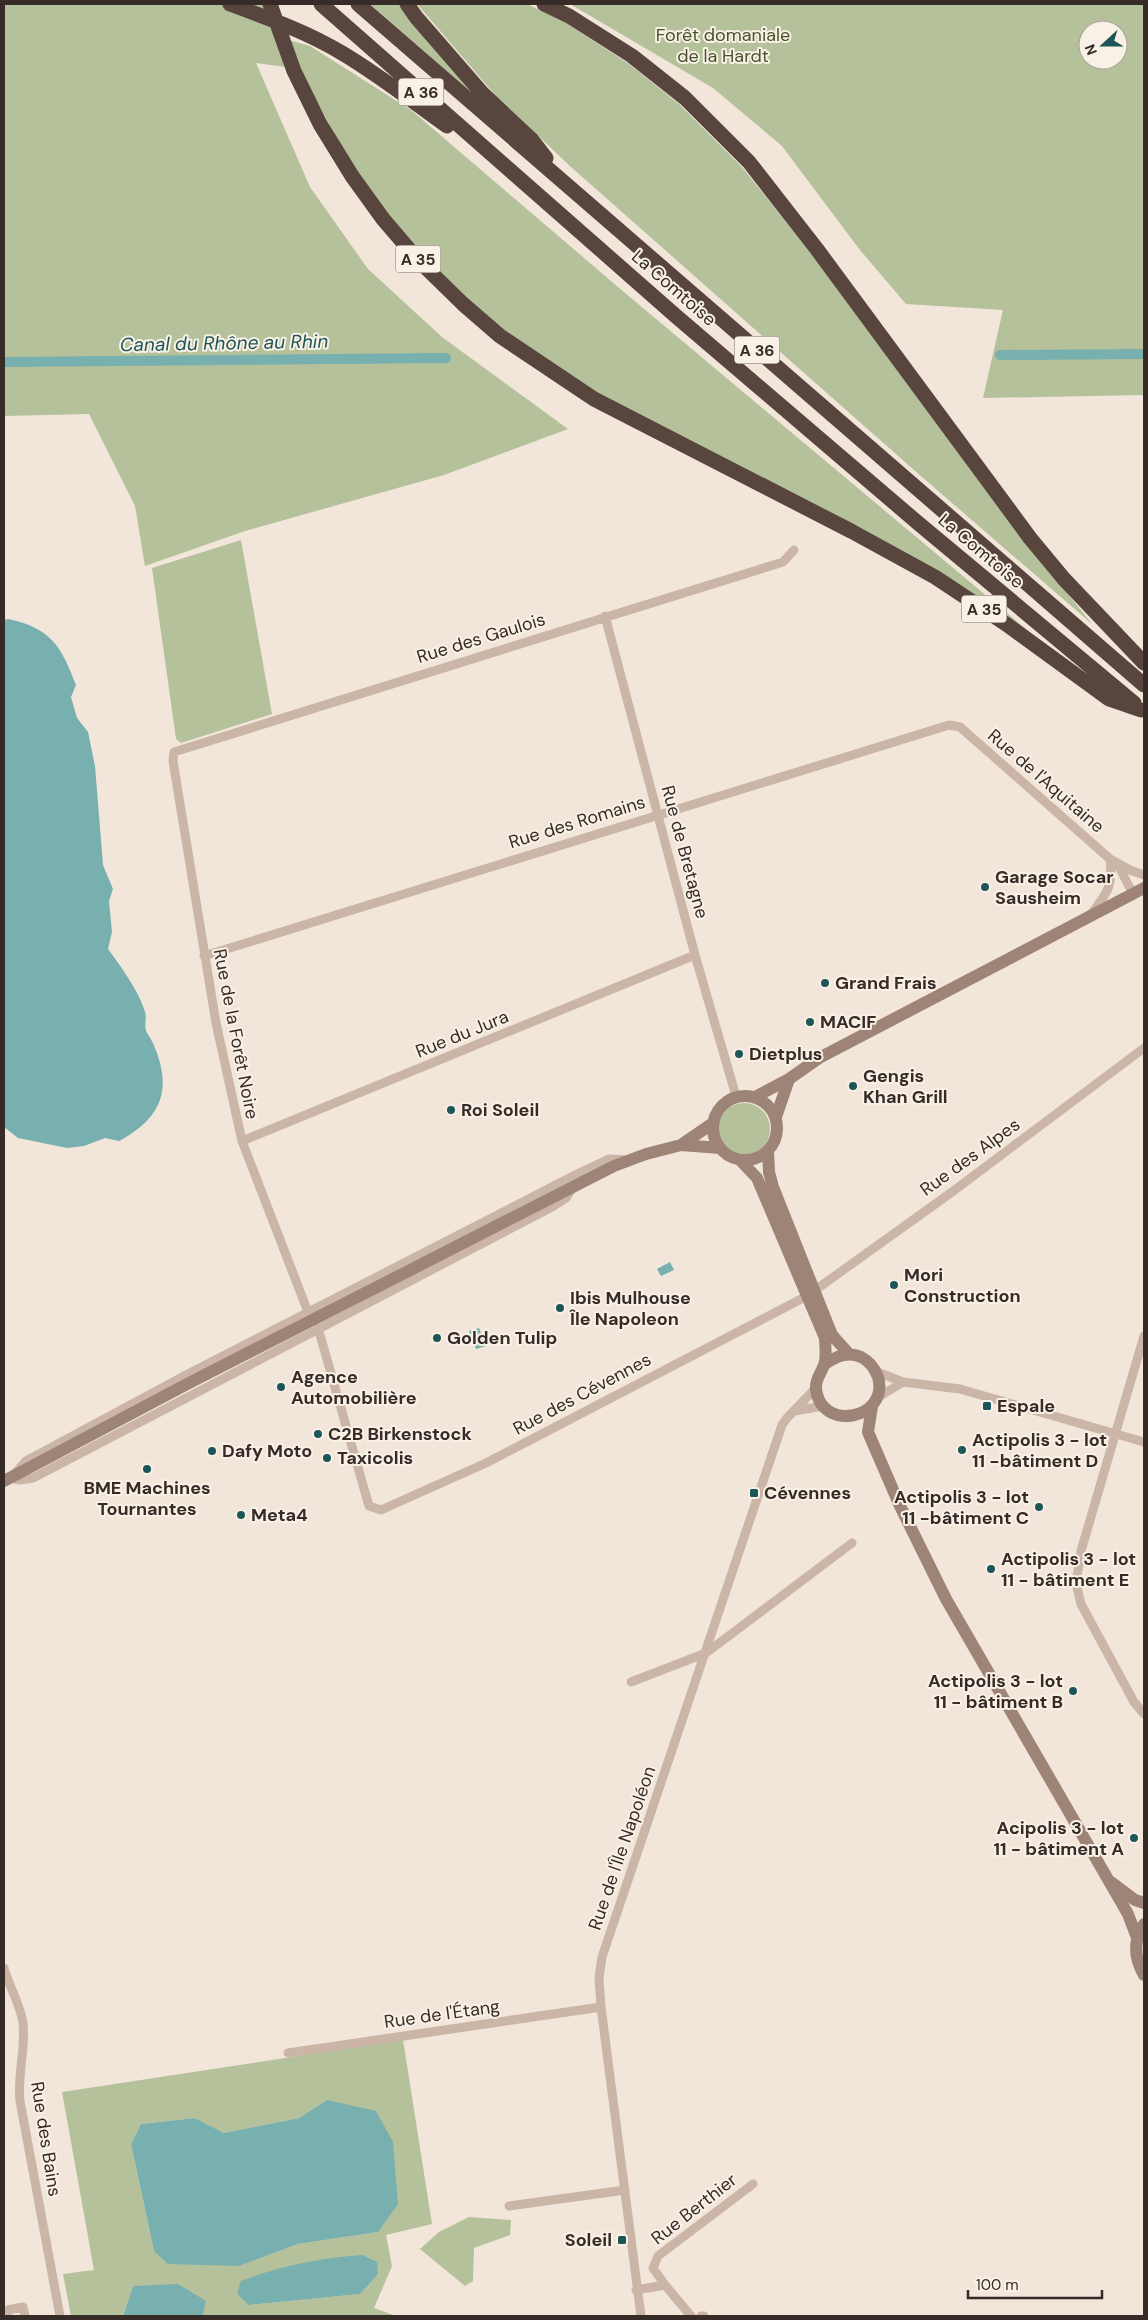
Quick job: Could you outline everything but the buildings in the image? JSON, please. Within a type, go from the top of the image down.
[{"type":"highway","points":[[230,4],[288,26],[341,53],[386,81],[521,180]]},
{"type":"highway","name":"A 35","points":[[270,4],[294,71],[325,131],[352,176],[383,219],[419,261],[463,304],[500,336],[594,399],[851,531],[935,577],[1006,624],[1109,699],[1143,711]]},
{"type":"highway","name":"La Comtoise","points":[[321,4],[521,180],[918,523],[1143,711]]},
{"type":"highway","name":"La Comtoise","points":[[358,4],[1144,685]]},
{"type":"highway","points":[[407,4],[482,93],[532,140],[565,182]]},
{"type":"highway","points":[[544,4],[569,16],[632,56],[684,98],[749,162],[816,248],[1030,538],[1064,579],[1144,663]]},
{"type":"main road","points":[[756,1097],[790,1079],[819,1058],[1139,891]]},
{"type":"main road","points":[[776,1117],[764,1101],[756,1097],[736,1096],[720,1106],[713,1123],[715,1140],[728,1156],[740,1160],[755,1159],[768,1151],[777,1135],[776,1117],[790,1079]]},
{"type":"main road","points":[[7,1479],[191,1382],[573,1187],[628,1160],[682,1145],[713,1123]]},
{"type":"main road","points":[[682,1145],[720,1148]]},
{"type":"main road","points":[[768,1151],[769,1172],[773,1186],[825,1338],[825,1364]]},
{"type":"main road","points":[[740,1160],[757,1178],[810,1293],[832,1335],[850,1354]]},
{"type":"main road","points":[[868,1432],[874,1402],[879,1389],[875,1371],[869,1363],[860,1357],[850,1354],[841,1355],[825,1364],[820,1371],[816,1388],[823,1406],[830,1412],[845,1417],[868,1432],[900,1506],[946,1599],[1128,1914],[1137,1938],[1136,1958],[1144,1975]]},
{"type":"main road","points":[[845,1417],[855,1416],[874,1402]]},
{"type":"main road","points":[[1107,1878],[1135,1900],[1144,1903]]},
{"type":"main road","points":[[1137,1938],[1144,1924]]},
{"type":"street","name":"Rue des Gaulois","points":[[174,752],[783,562],[794,550]]},
{"type":"street","name":"Rue de Bretagne","points":[[606,616],[695,955],[736,1096]]},
{"type":"street","name":"Rue des Romains","points":[[204,956],[930,730],[948,725],[960,727]]},
{"type":"street","name":"Rue de l'Aquitaine","points":[[960,727],[1114,861],[1139,891]]},
{"type":"street","name":"Rue de la Forêt Noire","points":[[174,752],[173,761],[204,956],[225,1069],[242,1141],[308,1312]]},
{"type":"street","name":"Rue de l'Aquitaine","points":[[1114,861],[1144,875]]},
{"type":"street","points":[[1090,916],[1110,888],[1114,861]]},
{"type":"street","name":"Rue du Jura","points":[[242,1141],[695,955]]},
{"type":"street","name":"Rue des Alpes","points":[[810,1293],[952,1192],[1144,1048]]},
{"type":"street","points":[[7,1479],[26,1461],[308,1312],[577,1174],[609,1159],[628,1160]]},
{"type":"street","points":[[7,1479],[20,1480],[32,1478],[552,1207],[566,1198],[573,1187]]},
{"type":"street","name":"Rue des Cévennes","points":[[318,1328],[369,1506],[381,1510],[486,1463],[810,1293]]},
{"type":"street","points":[[1144,1336],[1114,1434],[1077,1567],[1076,1583],[1081,1604],[1134,1702],[1144,1714]]},
{"type":"street","points":[[875,1371],[903,1382],[960,1389],[1144,1442]]},
{"type":"street","points":[[874,1402],[903,1382]]},
{"type":"street","name":"Rue de l'Île Napoléon","points":[[641,2316],[636,2290],[601,2007],[599,1978],[602,1957],[774,1447],[786,1418],[816,1388]]},
{"type":"street","points":[[794,1411],[823,1406]]},
{"type":"street","points":[[631,1682],[706,1653],[852,1543]]},
{"type":"street","name":"Rue des Bains","points":[[4,1968],[21,2011],[23,2026],[18,2084],[20,2101],[60,2316]]},
{"type":"street","name":"Rue de l'Étang","points":[[288,2053],[601,2007]]},
{"type":"street","name":"Rue Berthier","points":[[691,2316],[653,2268],[658,2256],[753,2184]]},
{"type":"street","points":[[509,2206],[625,2190]]},
{"type":"street","points":[[636,2290],[665,2285]]},
{"type":"street","points":[[8,2316],[7,2310],[24,2307],[25,2316]]},
{"type":"green space","points":[[4,4],[263,4],[285,67],[256,63],[310,187],[368,269],[442,337],[568,429],[444,475],[245,531],[145,566],[135,506],[89,414],[4,416]]},
{"type":"green space","points":[[370,4],[400,4],[474,95]]},
{"type":"green space","points":[[417,4],[527,4],[563,21],[629,64],[679,104],[742,167],[811,253],[997,506],[1092,624],[922,477],[571,167],[496,96]]},
{"type":"green space","name":"Forêt domaniale de la Hardt","points":[[570,4],[1144,4],[1144,395],[983,398],[1003,310],[906,304],[860,250],[782,146],[713,88]]},
{"type":"green space","points":[[289,40],[310,46],[411,110],[618,287],[1051,650],[553,369],[465,301],[387,215],[356,172],[303,75]]},
{"type":"green space","points":[[241,540],[272,714],[181,743],[176,739],[152,568]]},
{"type":"green space","points":[[744,1103],[758,1107],[766,1115],[770,1129],[766,1143],[758,1151],[744,1155],[730,1151],[722,1143],[718,1129],[722,1115],[730,1107]]},
{"type":"green space","points":[[403,2040],[432,2224],[386,2235],[392,2266],[374,2308],[396,2316],[203,2316],[206,2301],[133,2286],[123,2316],[71,2316],[63,2274],[94,2270],[62,2092]],"holes":[[[327,2100],[378,2232],[298,2244],[239,2266],[154,2251],[131,2144],[141,2124],[195,2118],[224,2133],[299,2118]],[[378,2274],[359,2294],[249,2305]]]},
{"type":"green space","points":[[469,2217],[511,2220],[510,2235],[474,2248],[473,2281],[465,2286],[420,2249],[439,2232]]},
{"type":"water","points":[[8,619],[35,628],[52,641],[65,659],[76,685],[71,697],[77,718],[88,732],[95,766],[103,865],[113,889],[109,901],[112,932],[108,949],[139,996],[146,1014],[146,1031],[154,1046],[163,1078],[159,1103],[153,1114],[133,1133],[119,1141],[105,1138],[84,1146],[67,1148],[18,1138],[4,1127],[4,620]]},
{"type":"water","points":[[670,1262],[674,1270],[661,1276],[657,1269]]},
{"type":"water","points":[[479,1328],[486,1346],[476,1349],[469,1331]]},
{"type":"water","points":[[327,2100],[376,2111],[393,2142],[398,2204],[378,2232],[298,2244],[239,2266],[168,2264],[154,2251],[131,2144],[141,2124],[195,2118],[224,2133],[299,2118]]},
{"type":"water","points":[[362,2255],[377,2262],[378,2274],[360,2294],[249,2305],[237,2294],[241,2281],[271,2271],[331,2258]]},
{"type":"water","points":[[178,2284],[206,2301],[203,2316],[123,2316],[133,2286]]},
{"type":"waterway","name":"Canal du Rhône au Rhin","points":[[1000,355],[1144,354]]},
{"type":"waterway","name":"Canal du Rhône au Rhin","points":[[4,362],[446,358]]},
{"type":"place","name":"Garage Socar Sausheim","points":[[985,887]]},
{"type":"place","name":"Grand Frais","points":[[825,983]]},
{"type":"place","name":"MACIF","points":[[810,1022]]},
{"type":"place","name":"Dietplus","points":[[739,1054]]},
{"type":"place","name":"Gengis Khan Grill","points":[[853,1086]]},
{"type":"place","name":"Roi Soleil","points":[[451,1110]]},
{"type":"place","name":"Mori Construction","points":[[894,1285]]},
{"type":"place","name":"Ibis Mulhouse Île Napoleon","points":[[560,1308]]},
{"type":"place","name":"Golden Tulip","points":[[437,1338]]},
{"type":"place","name":"Agence Automobilière","points":[[281,1387]]},
{"type":"place","name":"Espale","points":[[987,1406]]},
{"type":"place","name":"C2B Birkenstock","points":[[318,1434]]},
{"type":"place","name":"Actipolis 3 - lot 11 -bâtiment D","points":[[962,1450]]},
{"type":"place","name":"Dafy Moto","points":[[212,1451]]},
{"type":"place","name":"Taxicolis","points":[[327,1458]]},
{"type":"place","name":"BME Machines Tournantes","points":[[147,1469]]},
{"type":"place","name":"Cévennes","points":[[754,1493]]},
{"type":"place","name":"Actipolis 3 - lot 11 -bâtiment C","points":[[1039,1507]]},
{"type":"place","name":"Meta4","points":[[241,1515]]},
{"type":"place","name":"Actipolis 3 - lot 11 - bâtiment E","points":[[991,1569]]},
{"type":"place","name":"Actipolis 3 - lot 11 - bâtiment B","points":[[1073,1691]]},
{"type":"place","name":"Acipolis 3 - lot 11 - bâtiment A","points":[[1134,1838]]},
{"type":"place","name":"Soleil","points":[[622,2240]]}]
